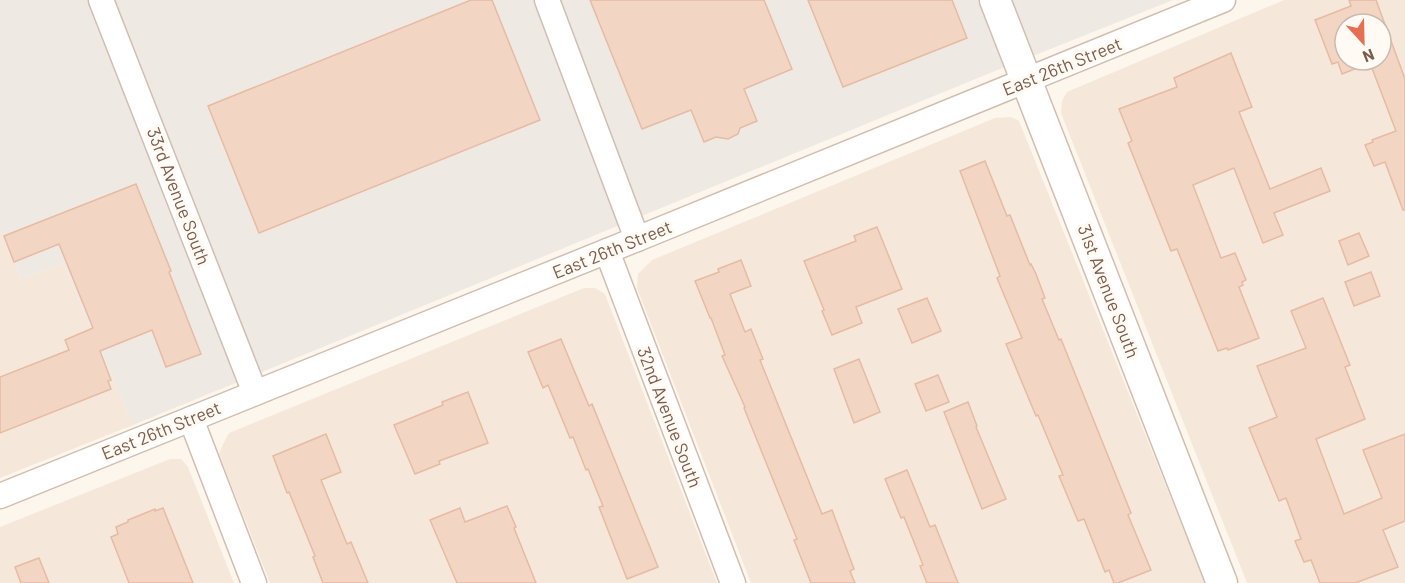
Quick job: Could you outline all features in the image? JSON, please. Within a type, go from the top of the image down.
[{"type":"street","name":"33rd Avenue South","points":[[101,0],[255,393]]},
{"type":"street","points":[[547,0],[637,239]]},
{"type":"street","name":"31st Avenue South","points":[[995,0],[1222,583]]},
{"type":"street","name":"East 26th Street","points":[[0,496],[1223,0]]},
{"type":"street","name":"32nd Avenue South","points":[[607,251],[733,583]]},
{"type":"street","points":[[190,419],[254,583]]},
{"type":"shaded area","points":[[0,0],[1173,0],[133,425],[63,263],[21,279],[0,229]]},
{"type":"shaded area","points":[[1284,0],[1405,0],[1405,583],[1247,583],[1061,113],[1062,101],[1067,92]]},
{"type":"shaded area","points":[[1011,117],[1019,121],[1205,583],[751,583],[637,288],[638,274],[652,260],[995,118]]},
{"type":"shaded area","points":[[0,229],[21,279],[63,263],[133,425],[0,478]]},
{"type":"shaded area","points":[[584,288],[595,288],[605,294],[717,583],[270,583],[219,454],[229,433]]},
{"type":"shaded area","points":[[170,459],[181,459],[188,467],[234,583],[0,583],[0,527]]},
{"type":"building","points":[[471,0],[492,0],[540,120],[259,233],[208,106]]},
{"type":"building","points":[[590,0],[764,0],[792,69],[744,89],[757,121],[740,128],[738,134],[728,139],[716,137],[704,142],[691,110],[642,129]]},
{"type":"building","points":[[808,0],[952,0],[967,38],[843,87]]},
{"type":"building","points":[[1349,0],[1376,0],[1380,12],[1336,12],[1351,6]]},
{"type":"building","points":[[1333,13],[1333,64],[1332,64],[1315,20]]},
{"type":"building","points":[[1393,46],[1405,79],[1405,210],[1403,210],[1385,162],[1374,166],[1365,145],[1396,131],[1373,72],[1393,72]]},
{"type":"building","points":[[1231,53],[1252,107],[1239,112],[1270,189],[1321,168],[1330,191],[1274,213],[1283,235],[1263,243],[1234,168],[1193,185],[1221,258],[1235,253],[1246,280],[1239,287],[1259,338],[1228,350],[1227,348],[1218,351],[1177,249],[1171,251],[1128,143],[1132,141],[1119,109],[1177,87],[1174,78]]},
{"type":"building","points":[[985,161],[1007,216],[1010,215],[1030,265],[1036,274],[1045,298],[1042,299],[1059,340],[1061,339],[1131,513],[1128,515],[1151,570],[1118,583],[1114,583],[1109,570],[1105,572],[1084,519],[1078,521],[1059,476],[1063,475],[1006,344],[1022,338],[997,278],[1000,276],[960,171]]},
{"type":"building","points":[[136,184],[201,354],[166,367],[152,330],[100,351],[111,380],[108,381],[111,389],[0,433],[0,377],[69,350],[65,340],[93,328],[59,244],[14,262],[4,236]]},
{"type":"building","points":[[877,227],[902,289],[856,307],[862,323],[832,335],[804,261],[856,241],[854,236]]},
{"type":"building","points":[[1359,233],[1369,256],[1348,265],[1339,241]]},
{"type":"building","points":[[741,260],[751,286],[730,294],[745,332],[751,329],[763,359],[760,360],[822,514],[832,510],[854,569],[850,571],[855,583],[811,583],[794,540],[797,539],[745,407],[722,356],[725,355],[695,281]]},
{"type":"building","points":[[1371,272],[1380,296],[1354,306],[1345,282]]},
{"type":"building","points":[[927,298],[941,331],[912,343],[898,309]]},
{"type":"building","points":[[1323,298],[1350,365],[1345,367],[1365,419],[1316,439],[1344,514],[1382,498],[1363,450],[1405,434],[1405,521],[1383,530],[1398,567],[1355,583],[1320,583],[1311,560],[1304,562],[1295,541],[1301,539],[1286,498],[1279,501],[1249,428],[1277,417],[1257,366],[1306,348],[1291,311]]},
{"type":"building","points":[[561,339],[589,406],[592,404],[658,567],[627,579],[599,507],[603,506],[588,469],[586,470],[573,437],[570,438],[548,385],[543,388],[528,352]]},
{"type":"building","points":[[859,359],[880,412],[854,423],[834,369]]},
{"type":"building","points":[[938,375],[949,402],[926,411],[915,384]]},
{"type":"building","points":[[468,392],[488,443],[439,461],[440,464],[415,474],[394,425]]},
{"type":"building","points":[[968,402],[1006,499],[982,509],[944,412]]},
{"type":"building","points":[[326,434],[341,472],[321,480],[347,544],[351,542],[368,583],[323,583],[313,557],[315,556],[273,456]]},
{"type":"building","points":[[907,470],[930,527],[935,525],[958,583],[927,583],[920,566],[923,565],[904,517],[901,518],[885,479]]},
{"type":"building","points":[[507,506],[536,583],[457,583],[430,520],[460,508],[465,522]]},
{"type":"building","points":[[163,508],[193,583],[129,583],[111,537],[118,534],[116,527],[128,520]]},
{"type":"building","points":[[39,558],[49,583],[21,583],[15,567]]}]
